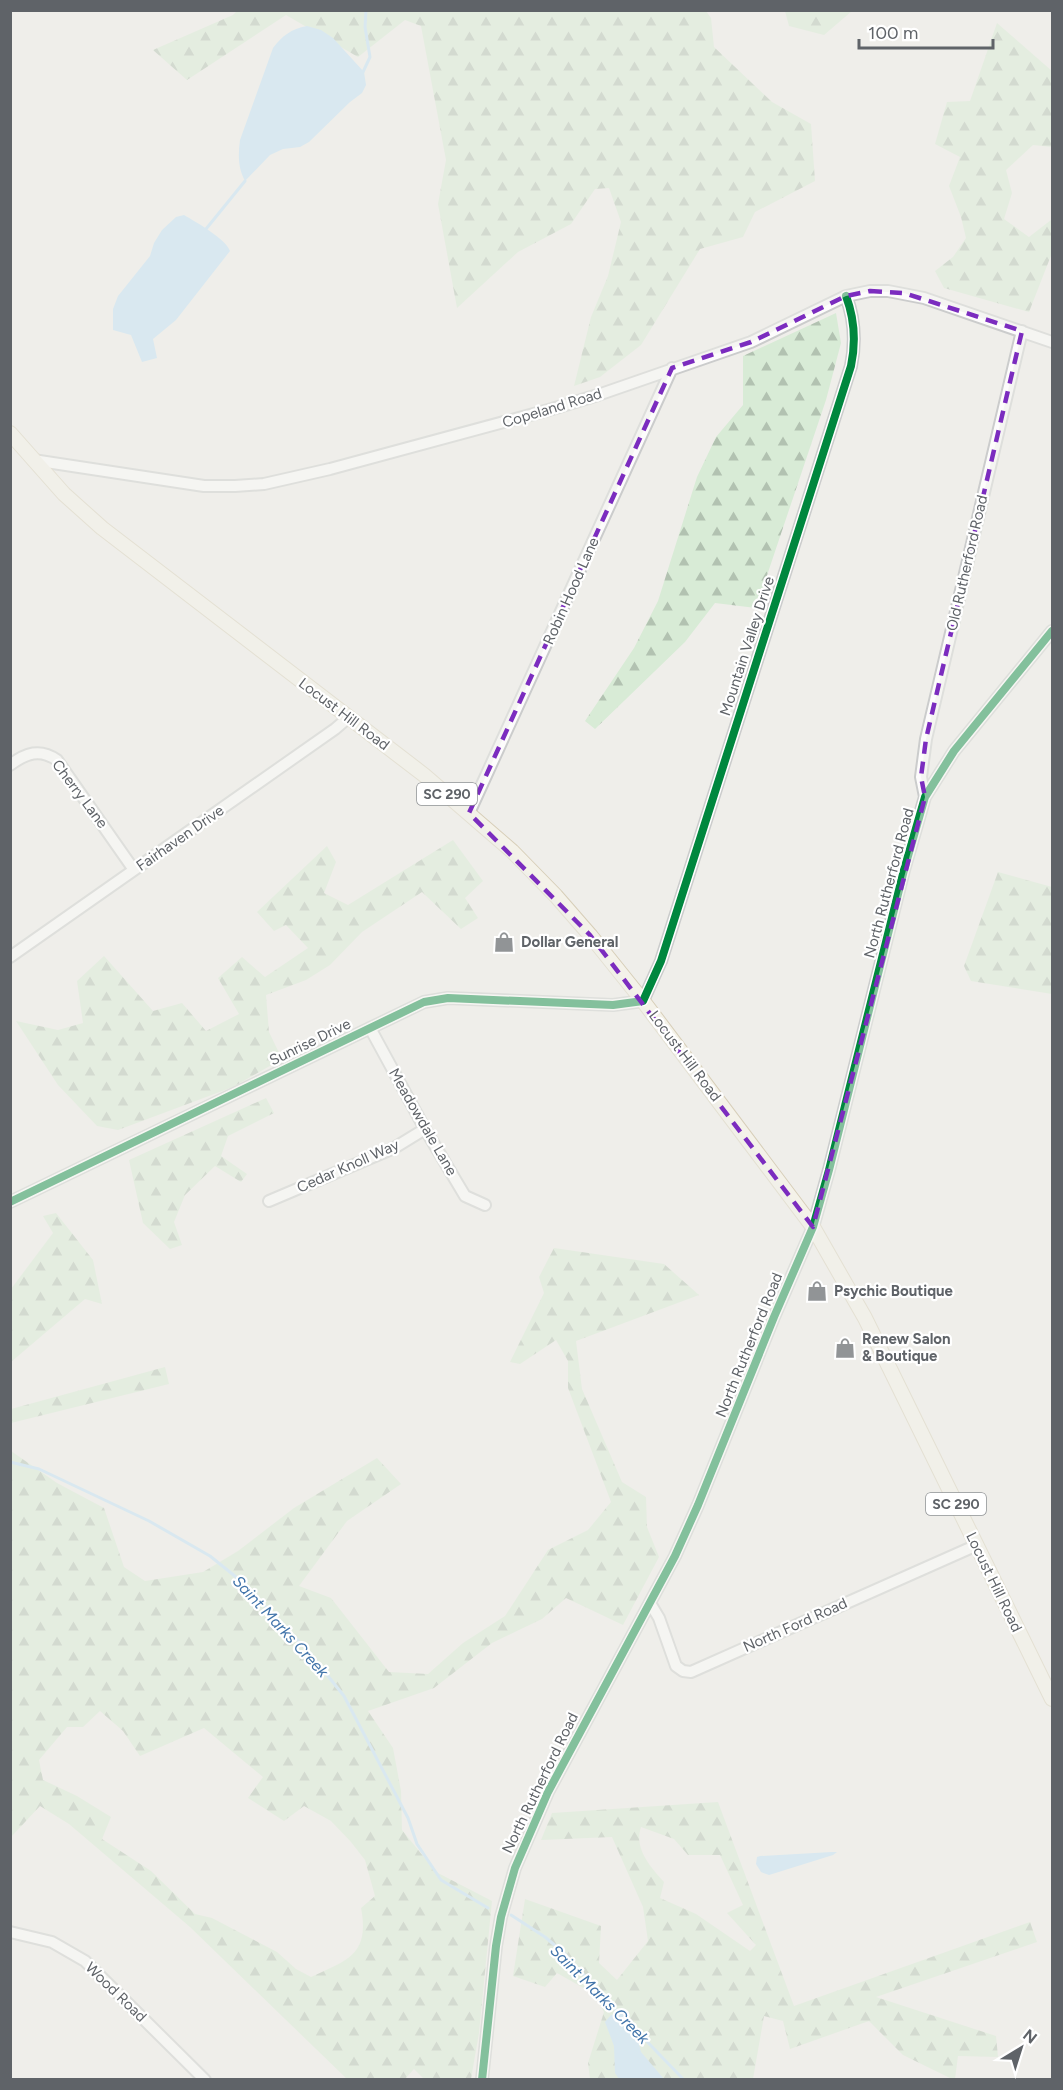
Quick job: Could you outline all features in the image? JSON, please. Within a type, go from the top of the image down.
[{"type":"main road","name":"Locust Hill Road","points":[[10,433],[64,494],[102,528],[349,717],[469,813],[512,851],[590,935],[643,1001],[813,1227],[865,1318],[1053,1699]]},
{"type":"street","name":"Copeland Road","points":[[33,460],[204,486],[264,484],[330,469],[552,409],[751,342],[846,296],[870,291],[904,293],[1053,342]]},
{"type":"street","name":"Mountain Valley Drive","points":[[643,1001],[661,961],[851,366],[855,330],[846,296]]},
{"type":"street","name":"Old Rutherford Road","points":[[925,797],[921,777],[927,739],[1022,331]]},
{"type":"street","name":"Robin Hood Lane","points":[[469,813],[672,368]]},
{"type":"street","name":"North Rutherford Road","points":[[482,2079],[496,1946],[501,1917],[515,1868],[548,1792],[650,1603],[698,1505],[813,1227],[904,870],[925,797],[954,751],[1053,631]]},
{"type":"street","name":"Fairhaven Drive","points":[[10,957],[349,717]]},
{"type":"street","name":"Cherry Lane","points":[[10,765],[22,756],[33,753],[43,753],[57,760],[134,870]]},
{"type":"street","name":"Sunrise Drive","points":[[10,1202],[415,1006],[436,999],[613,1005],[643,1001]]},
{"type":"street","name":"Meadowdale Lane","points":[[370,1028],[425,1129],[465,1196],[485,1205]]},
{"type":"street","name":"Cedar Knoll Way","points":[[270,1201],[394,1148],[425,1129]]},
{"type":"street","name":"North Ford Road","points":[[650,1603],[659,1618],[676,1666],[683,1671],[691,1672],[977,1545]]},
{"type":"street","name":"Wood Road","points":[[10,1932],[52,1942],[85,1961],[206,2079]]},
{"type":"highlighted area","points":[[870,291],[904,293],[1022,331],[926,739],[921,777],[925,797],[813,1227],[590,935],[469,813],[672,368],[751,342],[846,296]]},
{"type":"green space","points":[[785,10],[852,11],[824,35],[789,26]]},
{"type":"green space","points":[[237,11],[706,11],[711,18],[714,47],[772,102],[811,124],[815,181],[755,212],[743,237],[700,249],[641,345],[600,377],[574,386],[591,317],[608,276],[621,222],[609,188],[595,189],[571,224],[518,252],[457,308],[438,204],[446,160],[421,26],[405,20],[358,57],[286,15],[187,80],[153,50],[233,15]]},
{"type":"green space","points":[[997,23],[1052,71],[1052,147],[1033,145],[1006,170],[1012,193],[1004,219],[1029,237],[1052,221],[1052,253],[1029,312],[944,288],[935,271],[953,257],[966,238],[949,186],[960,157],[935,144],[947,102],[970,101]]},
{"type":"green space","points":[[836,313],[841,343],[826,400],[756,608],[715,603],[685,642],[595,729],[585,721],[634,648],[658,601],[697,477],[716,437],[743,405],[743,356]]},
{"type":"green space","points":[[453,840],[483,881],[465,898],[478,918],[461,929],[422,892],[362,932],[330,965],[306,980],[266,995],[269,1032],[282,1059],[233,1087],[118,1130],[97,1126],[58,1085],[16,1021],[58,1030],[83,1023],[77,981],[104,956],[153,1011],[182,1003],[206,1031],[239,1014],[218,978],[242,957],[265,977],[308,948],[286,925],[274,931],[257,912],[327,846],[336,862],[324,893],[348,905]]},
{"type":"green space","points":[[998,872],[1052,887],[1052,994],[971,981],[964,966]]},
{"type":"green space","points":[[266,1098],[274,1113],[228,1136],[221,1156],[247,1174],[241,1182],[215,1166],[185,1195],[174,1222],[182,1245],[170,1249],[143,1223],[129,1160]]},
{"type":"green space","points":[[56,1213],[93,1260],[102,1304],[85,1299],[11,1362],[11,1289],[53,1233],[43,1216]]},
{"type":"green space","points":[[554,1248],[664,1264],[699,1295],[576,1341],[582,1389],[622,1482],[646,1497],[647,1527],[659,1557],[623,1625],[566,1598],[542,1619],[492,1643],[434,1688],[368,1711],[393,1748],[401,1791],[402,1830],[436,1872],[492,1901],[479,2033],[471,2079],[424,2079],[414,2069],[405,2079],[347,2079],[190,1927],[69,1824],[40,1806],[11,1837],[11,1451],[57,1483],[104,1508],[124,1567],[145,1581],[203,1572],[238,1551],[294,1508],[377,1458],[401,1484],[347,1521],[299,1586],[331,1598],[389,1672],[428,1674],[463,1643],[505,1616],[548,1550],[588,1530],[611,1502],[568,1388],[568,1361],[556,1340],[520,1364],[510,1362],[544,1293],[539,1277]],"holes":[[[100,1711],[123,1731],[140,1756],[204,1728],[263,1777],[248,1798],[284,1821],[304,1806],[331,1821],[365,1860],[375,1896],[361,1908],[362,1936],[353,1954],[335,1966],[311,1977],[296,1969],[277,1952],[212,1918],[195,1914],[151,1871],[102,1839],[111,1817],[77,1796],[43,1780],[39,1760],[67,1727],[83,1727]]]},
{"type":"green space","points":[[165,1367],[169,1384],[11,1423],[11,1409]]},
{"type":"green space","points":[[718,1802],[794,2006],[1030,1922],[1037,1942],[876,1997],[996,2036],[998,2057],[958,2056],[955,2079],[952,2079],[903,2055],[869,2021],[790,2049],[783,2021],[764,2016],[753,2079],[590,2079],[588,2063],[604,2012],[594,1994],[557,1973],[545,1987],[513,1976],[525,1899],[601,1926],[599,1963],[617,1980],[648,1941],[643,1907],[612,1837],[541,1840],[552,1813]],"holes":[[[641,1827],[674,1839],[688,1855],[720,1855],[743,1905],[727,1913],[756,1945],[750,1951],[696,1914],[660,1898],[664,1882],[642,1850],[639,1835]]]},
{"type":"water","points":[[307,26],[321,30],[333,38],[364,72],[366,85],[362,93],[309,142],[300,147],[283,149],[270,155],[245,181],[239,161],[240,140],[273,48],[287,34]]},
{"type":"water","points":[[184,215],[217,236],[230,251],[176,320],[153,339],[157,358],[142,362],[131,335],[113,330],[113,309],[118,296],[150,256],[154,243],[162,230],[176,217]]},
{"type":"water","points":[[837,1852],[769,1875],[761,1872],[756,1864],[757,1857],[760,1856]]},
{"type":"water","points":[[624,2014],[633,2021],[641,2052],[664,2079],[619,2079],[615,2073],[614,2046],[605,2022],[611,2015]]},
{"type":"waterway","points":[[363,72],[370,57],[365,27],[366,10]]},
{"type":"waterway","points":[[206,229],[245,181]]},
{"type":"waterway","name":"Saint Marks Creek","points":[[10,1462],[39,1469],[149,1521],[210,1556],[241,1581],[307,1650],[344,1696],[408,1818],[417,1844],[441,1880],[488,1908]]},
{"type":"waterway","name":"Saint Marks Creek","points":[[511,1915],[545,1937],[564,1953],[622,2017]]},
{"type":"waterway","name":"Saint Marks Creek","points":[[633,2027],[684,2080]]},
{"type":"cycle path","points":[[10,1202],[424,1002],[448,998],[613,1005],[643,1001],[661,961],[851,366],[854,331],[846,296]]},
{"type":"cycle path","points":[[482,2080],[496,1946],[501,1917],[515,1868],[548,1792],[675,1556],[813,1227],[904,870],[925,797],[954,751],[1052,631]]},
{"type":"place","name":"Dollar General","points":[[504,942]]},
{"type":"place","name":"Psychic Boutique","points":[[817,1291]]},
{"type":"place","name":"Renew Salon & Boutique","points":[[845,1348]]}]
